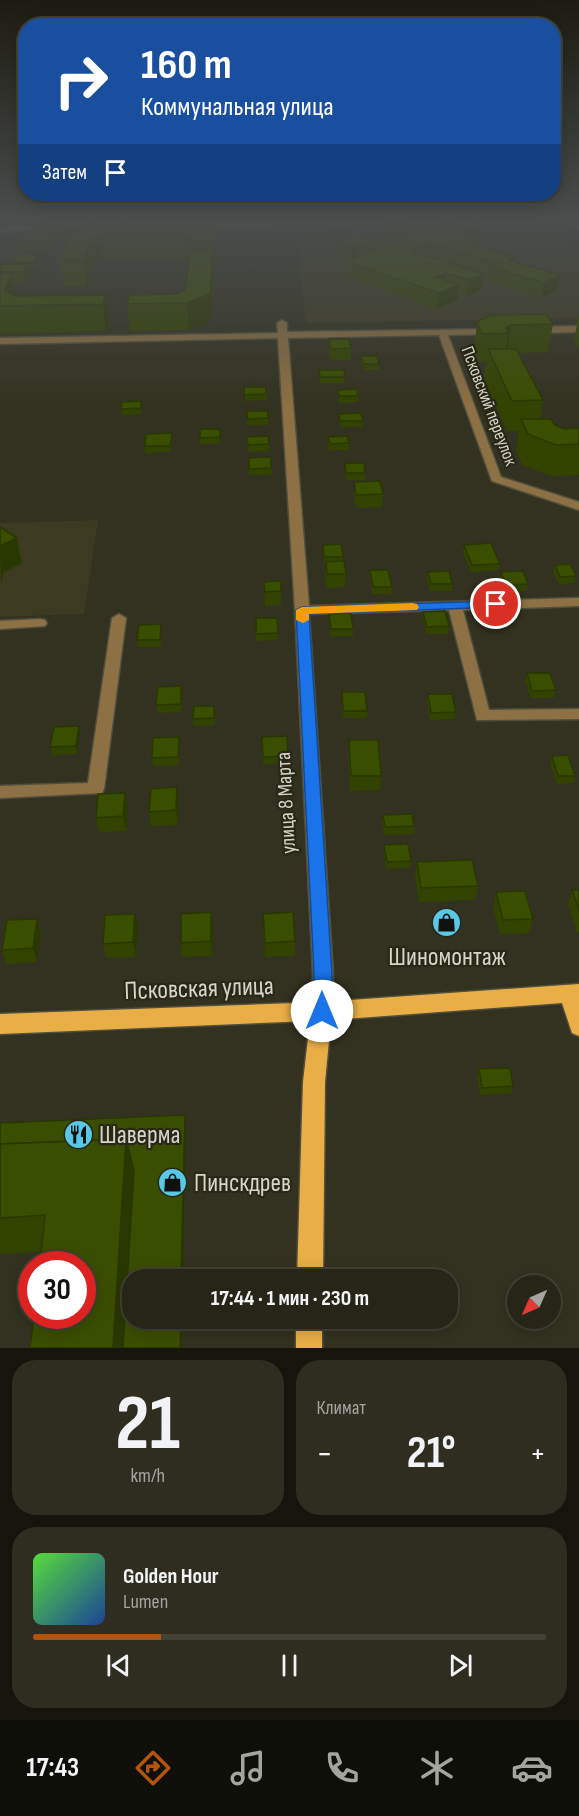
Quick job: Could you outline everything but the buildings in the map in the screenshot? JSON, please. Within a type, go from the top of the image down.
[{"type":"main road","name":"Псковская улица","points":[[0,1024],[322,1011],[574,993]]},
{"type":"main road","points":[[574,993],[579,1026]]},
{"type":"main road","name":"улица 8 Марта","points":[[310,1269],[314,1082],[322,1011]]},
{"type":"main road","points":[[309,1329],[309,1348]]},
{"type":"street","points":[[0,340],[283,329],[502,330]]},
{"type":"street","name":"улица 8 Марта","points":[[283,329],[323,973],[322,1011]]},
{"type":"street","points":[[526,330],[579,329]]},
{"type":"street","name":"Псковский переулок","points":[[442,331],[496,479],[579,506]]},
{"type":"street","points":[[302,610],[579,602]]},
{"type":"street","points":[[455,606],[483,716],[579,714]]},
{"type":"street","points":[[0,792],[96,789],[119,618]]},
{"type":"street","points":[[0,625],[40,623]]},
{"type":"shaded area","points":[[302,281],[579,281],[579,318],[306,323]]},
{"type":"shaded area","points":[[98,520],[84,614],[0,617],[0,523]]},
{"type":"slow traffic","points":[[303,620],[302,610],[412,607]]},
{"type":"place","name":"Шиномонтаж","points":[[447,923]]},
{"type":"place","name":"Шаверма","points":[[78,1135]]},
{"type":"place","name":"Пинскдрев","points":[[173,1183]]},
{"type":"route","points":[[322,1011],[323,973],[302,610],[496,604]]}]
